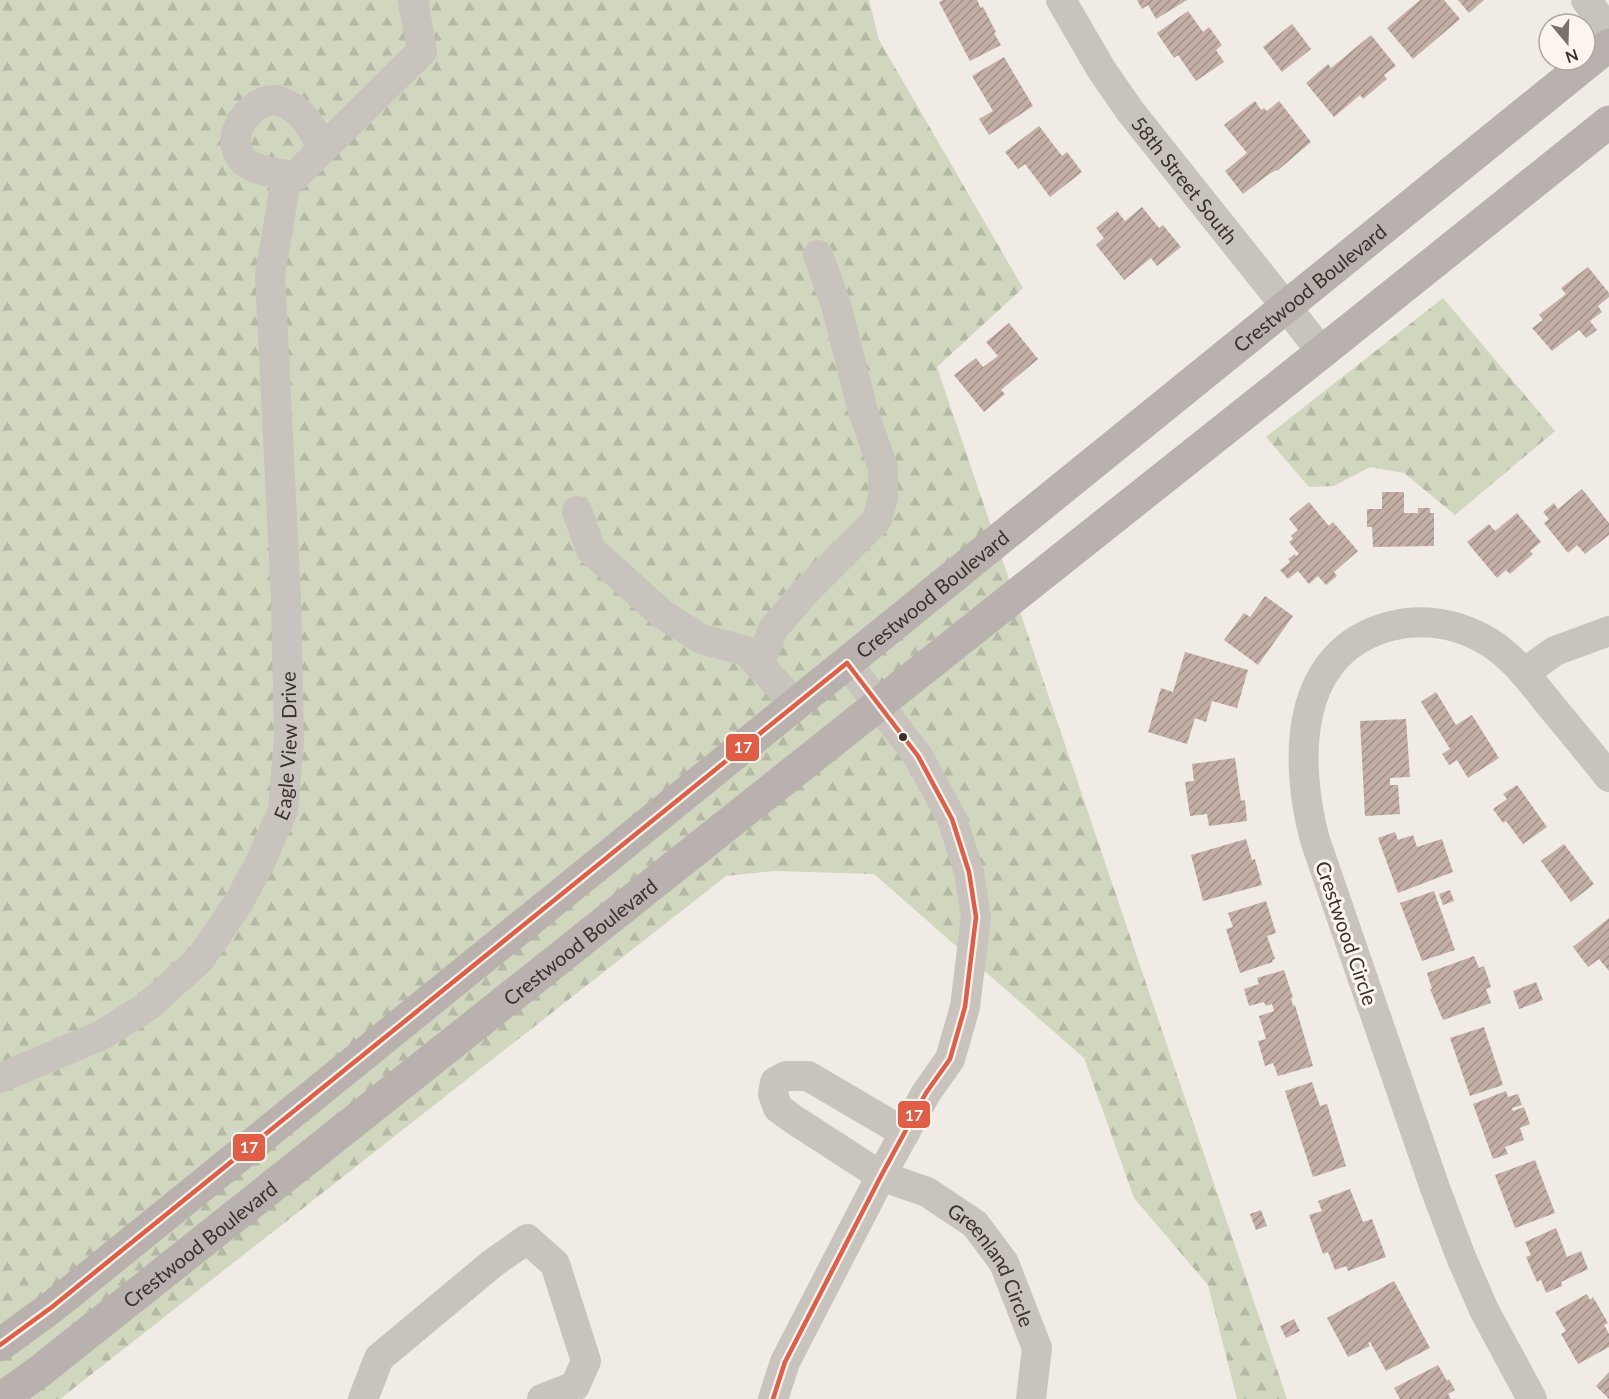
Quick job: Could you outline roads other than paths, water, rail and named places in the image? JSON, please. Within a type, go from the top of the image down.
[{"type":"main road","name":"Crestwood Boulevard","points":[[0,1345],[52,1307],[1609,45]]},
{"type":"main road","name":"Crestwood Boulevard","points":[[1,1399],[40,1371],[880,704],[1609,122]]},
{"type":"street","points":[[323,148],[300,114],[294,108],[276,100],[260,105],[245,115],[237,131],[235,147],[243,160],[259,169],[294,176],[323,148],[422,51],[413,0]]},
{"type":"street","name":"58th Street South","points":[[1061,0],[1101,69],[1130,111],[1322,352]]},
{"type":"street","points":[[1586,0],[1609,31]]},
{"type":"street","name":"Eagle View Drive","points":[[0,1078],[100,1036],[148,1006],[200,959],[237,905],[260,862],[283,810],[289,739],[286,609],[270,275],[285,186],[294,176]]},
{"type":"street","points":[[759,665],[773,629],[807,590],[877,520],[883,497],[883,468],[863,411],[836,305],[818,255]]},
{"type":"street","points":[[577,512],[591,550],[661,613],[701,639],[746,651],[796,704]]},
{"type":"street","name":"Crestwood Circle","points":[[1533,1399],[1484,1310],[1435,1188],[1315,840],[1304,792],[1306,721],[1319,681],[1331,663],[1362,637],[1381,628],[1401,623],[1422,622],[1462,629],[1498,648],[1524,673],[1609,777]]},
{"type":"street","points":[[1524,673],[1555,651],[1609,631]]},
{"type":"street","points":[[773,1399],[785,1362],[881,1176],[926,1094],[950,1059],[965,1007],[976,917],[969,872],[952,819],[918,756],[847,663]]},
{"type":"street","name":"Greenland Circle","points":[[905,1133],[808,1076],[786,1076],[775,1082],[773,1094],[778,1108],[881,1176],[927,1192],[975,1224],[1004,1263],[1036,1348],[1031,1399]]},
{"type":"street","points":[[363,1399],[379,1358],[493,1263],[527,1239],[555,1264],[586,1360],[575,1386],[542,1399]]}]
